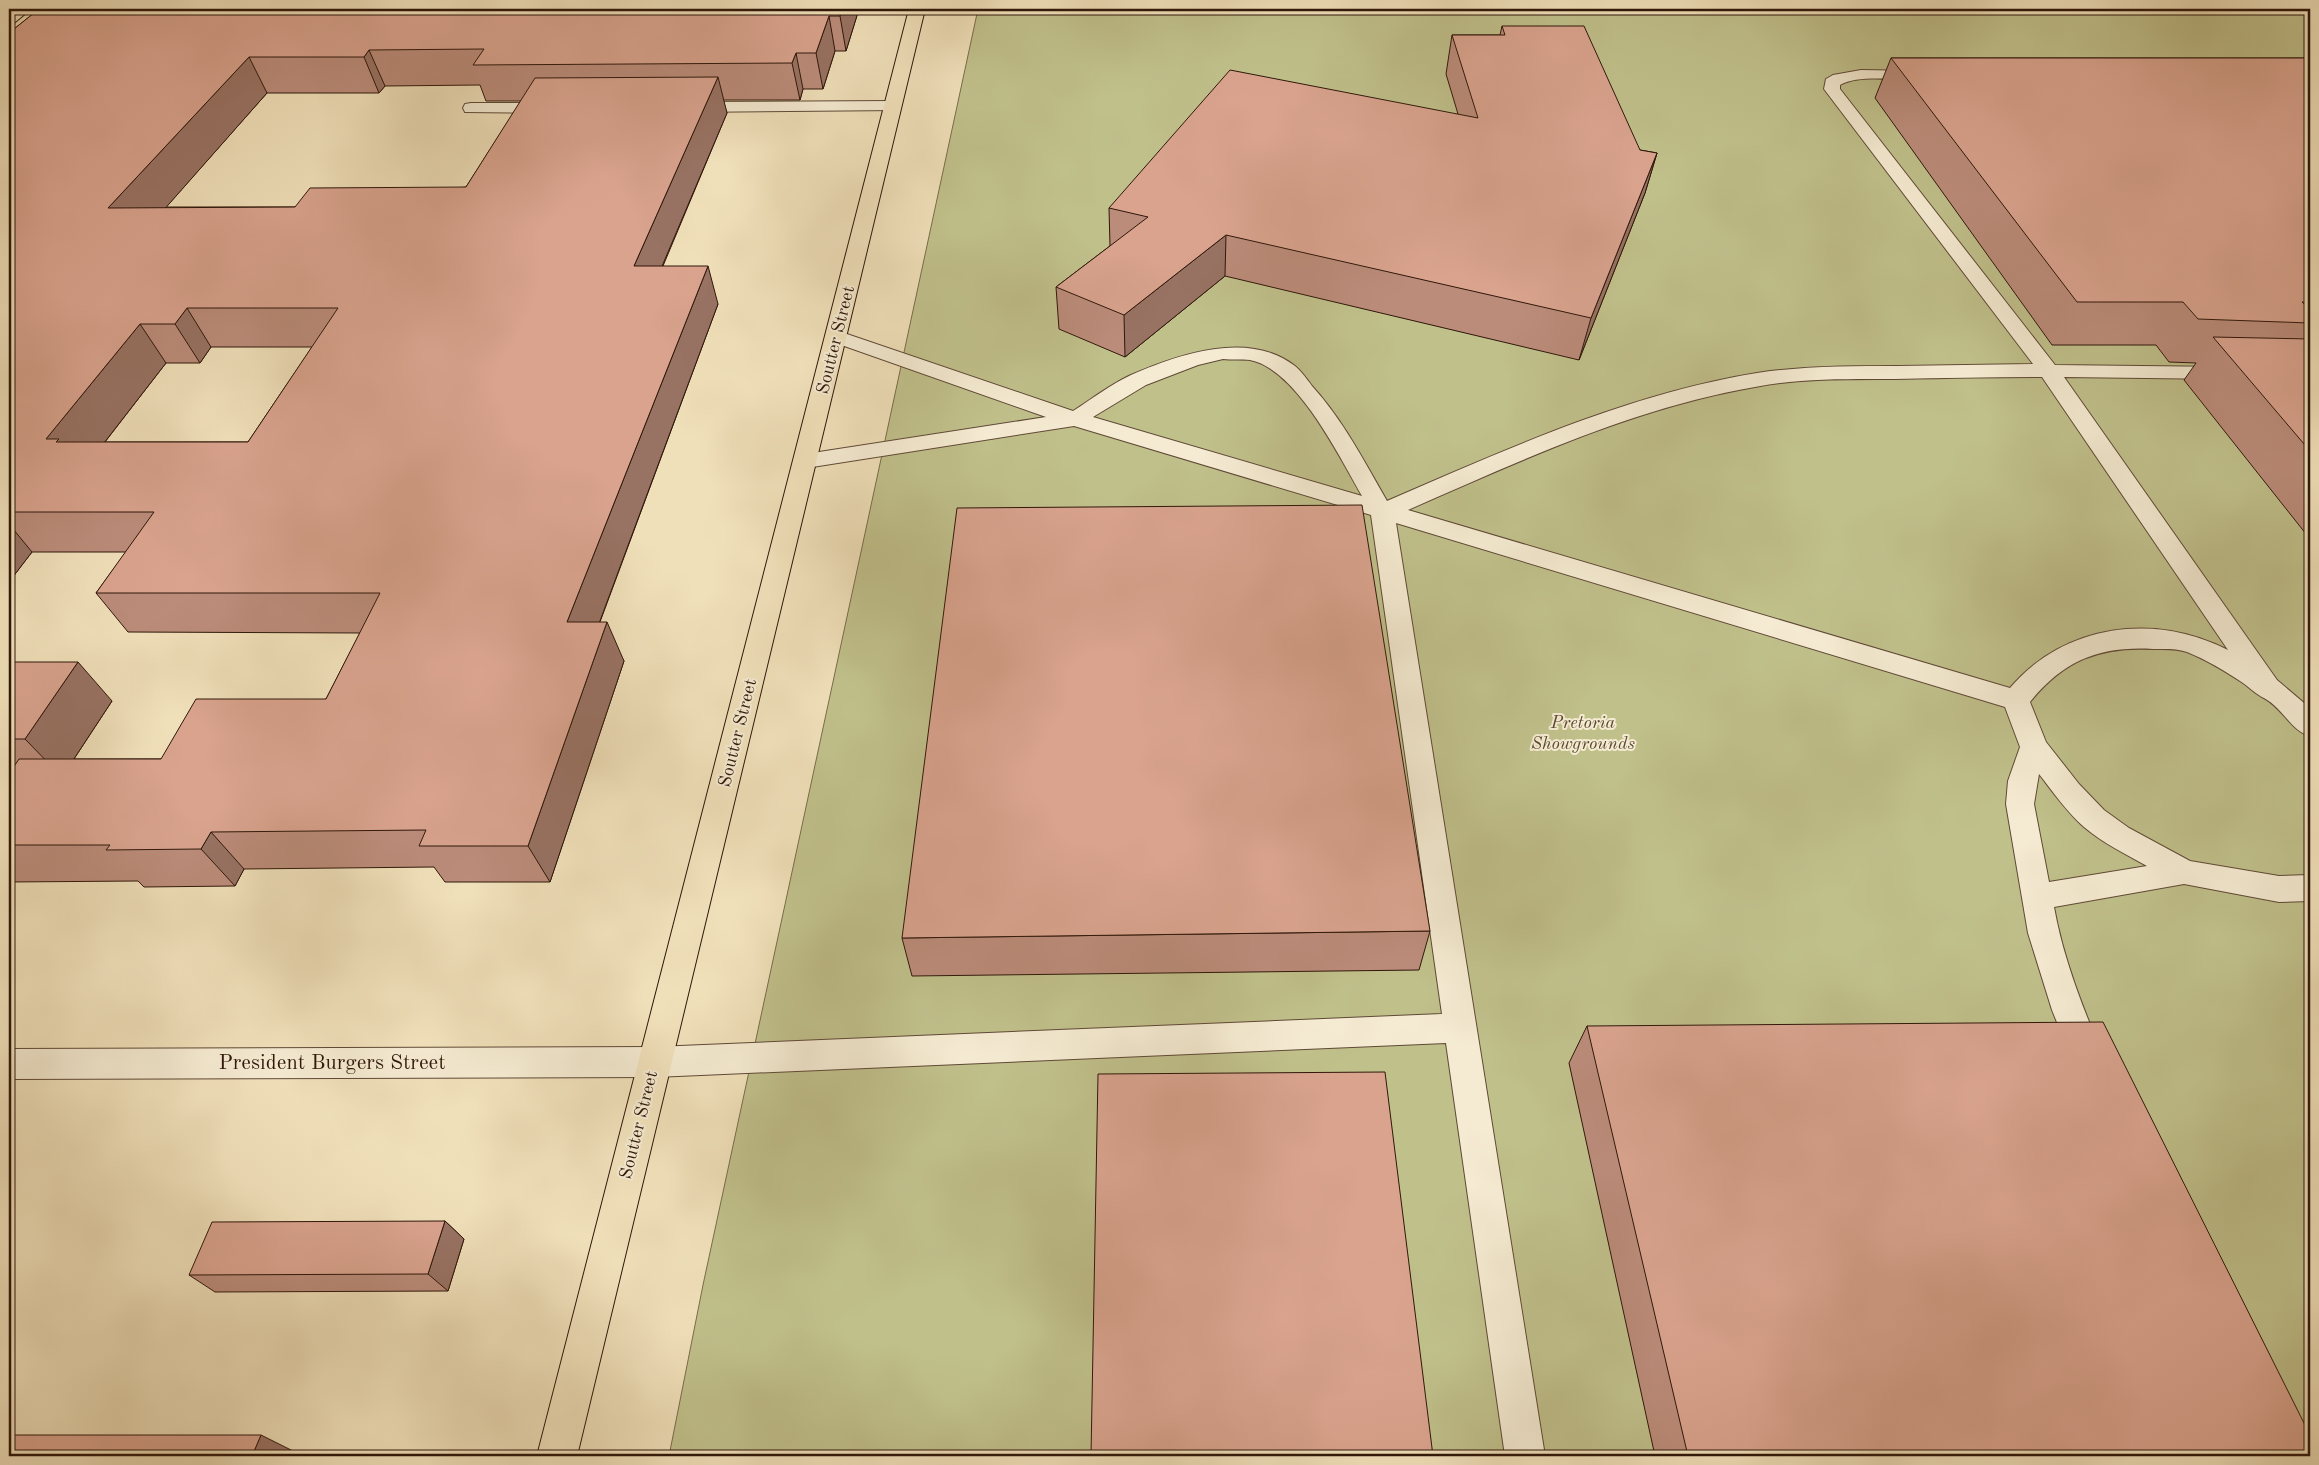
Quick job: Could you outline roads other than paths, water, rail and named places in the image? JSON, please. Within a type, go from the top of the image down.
[{"type":"main road","points":[[9,20],[23,9]]},
{"type":"main road","name":"Soutter Street","points":[[558,1456],[917,9]]},
{"type":"street","points":[[1934,76],[1854,76],[1837,79],[1832,83],[1832,89],[2048,370],[2270,690]]},
{"type":"street","points":[[668,107],[893,106]]},
{"type":"street","points":[[471,108],[570,108]]},
{"type":"street","points":[[836,337],[1075,419],[2016,700]]},
{"type":"street","points":[[806,461],[1075,419],[1138,380],[1183,364],[1223,353],[1255,354],[1287,370],[1338,432],[1382,512],[1525,1456]]},
{"type":"street","points":[[1382,512],[1597,421],[1718,388],[1796,374],[2048,370],[2243,373]]},
{"type":"street","points":[[2016,700],[2031,680],[2060,659],[2083,646],[2123,638],[2182,641],[2230,662],[2290,704],[2310,726]]},
{"type":"street","points":[[2016,700],[2034,747],[2069,792],[2094,818],[2119,836],[2184,872],[2279,889],[2310,888]]},
{"type":"street","points":[[2034,747],[2022,781],[2020,804],[2043,933],[2063,993],[2099,1087]]},
{"type":"street","points":[[2037,897],[2184,872]]},
{"type":"street","name":"President Burgers Street","points":[[9,1064],[655,1062],[1461,1028]]},
{"type":"park label","name":"Pretoria Showgrounds","points":[[1583,733]]}]
